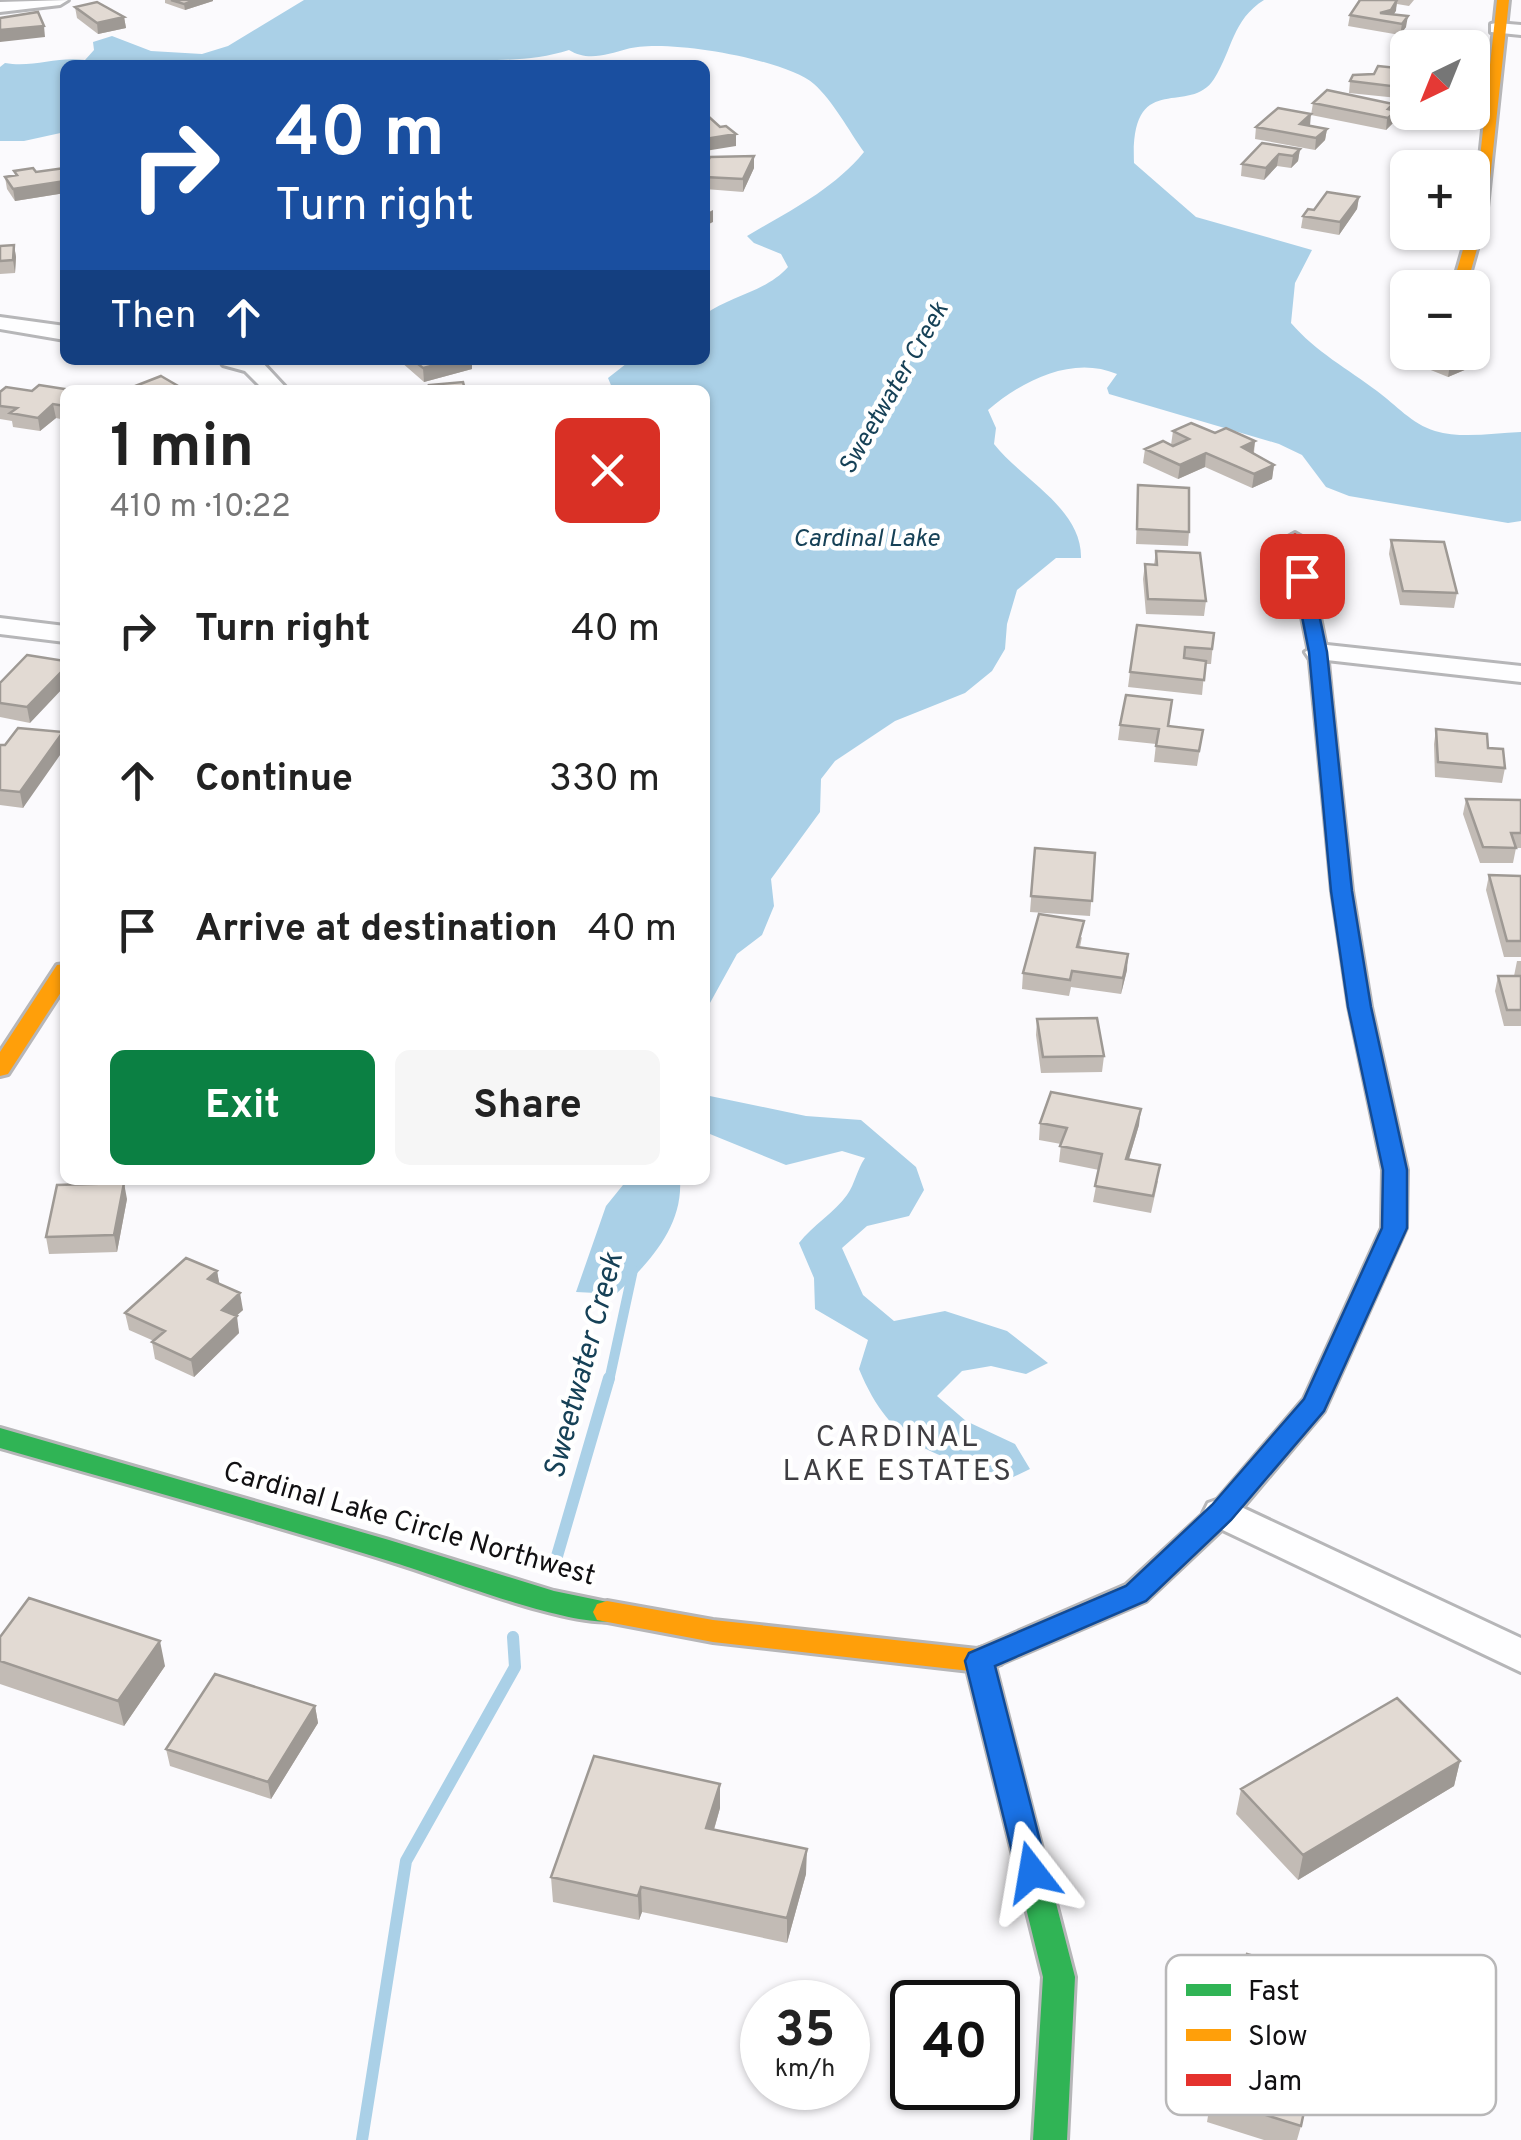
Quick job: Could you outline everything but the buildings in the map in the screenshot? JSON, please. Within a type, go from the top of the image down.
[{"type":"street","points":[[0,8],[60,0]]},
{"type":"street","points":[[1464,270],[1486,187],[1509,29],[1503,0]]},
{"type":"street","points":[[0,323],[60,330]]},
{"type":"street","points":[[249,365],[272,385]]},
{"type":"street","name":"Cardinal Lake Circle Northwest","points":[[0,1438],[554,1602],[712,1632],[979,1661],[1136,1593],[1222,1513],[1315,1404],[1394,1228],[1395,1170],[1360,1007],[1342,891],[1318,652],[1295,538]]},
{"type":"street","points":[[0,626],[60,633]]},
{"type":"street","points":[[1318,652],[1521,674]]},
{"type":"street","points":[[0,1069],[60,978]]},
{"type":"street","points":[[1222,1513],[1521,1656]]},
{"type":"street","points":[[979,1661],[1059,1977],[1050,2140]]},
{"type":"water","name":"Cardinal Lake","points":[[304,0],[1264,0],[1245,17],[1214,79],[1203,90],[1163,100],[1141,115],[1135,133],[1134,163],[1196,217],[1312,250],[1295,283],[1291,323],[1412,419],[1435,431],[1456,435],[1521,432],[1521,521],[1508,523],[1349,496],[1326,487],[1302,455],[1279,444],[1109,394],[1107,388],[1117,374],[1100,369],[1066,369],[1017,389],[988,410],[996,428],[994,444],[1061,509],[1079,540],[1081,558],[1056,558],[1017,590],[1007,624],[1005,649],[992,671],[965,693],[895,721],[835,761],[821,779],[820,812],[771,879],[774,906],[762,935],[737,954],[710,1003],[710,385],[611,385],[608,378],[625,365],[710,365],[710,311],[770,282],[788,267],[781,254],[747,236],[824,189],[864,152],[814,84],[778,66],[695,49],[645,46],[598,56],[583,56],[569,50],[509,60],[85,60],[94,50],[93,42],[112,36],[151,51],[202,54],[228,46]]},
{"type":"water","name":"Cardinal Lake","points":[[65,59],[85,60],[60,60],[60,133],[24,141],[0,141],[0,67],[5,63]]},
{"type":"water","points":[[710,1096],[806,1116],[861,1120],[916,1167],[924,1190],[909,1216],[867,1226],[842,1248],[863,1295],[894,1321],[945,1311],[1007,1331],[1048,1363],[1026,1374],[991,1366],[962,1371],[937,1396],[966,1421],[1015,1444],[1030,1469],[1011,1478],[960,1463],[919,1445],[886,1417],[859,1369],[868,1340],[815,1309],[814,1278],[799,1243],[847,1195],[865,1158],[842,1151],[786,1165],[710,1134]]},
{"type":"water","points":[[623,1185],[680,1185],[670,1229],[640,1270],[616,1294],[576,1292],[606,1206]]},
{"type":"waterway","name":"Sweetwater Creek","points":[[609,1381],[633,1270]]},
{"type":"waterway","name":"Sweetwater Creek","points":[[555,1563],[609,1378]]},
{"type":"waterway","name":"Sweetwater Creek","points":[[362,2140],[406,1861],[515,1667],[513,1637]]},
{"type":"traffic: fast","points":[[991,1656],[1136,1593],[1222,1513],[1315,1404],[1394,1228],[1395,1170],[1360,1007],[1342,891],[1323,703]]},
{"type":"traffic: fast","points":[[0,1438],[389,1550],[554,1602],[607,1612]]},
{"type":"traffic: fast","points":[[979,1661],[1059,1977],[1050,2140]]},
{"type":"traffic: slow","points":[[1464,270],[1479,217],[1503,0]]},
{"type":"traffic: slow","points":[[0,1069],[60,978]]},
{"type":"traffic: slow","points":[[607,1612],[713,1631],[979,1661],[991,1656]]},
{"type":"traffic: jam","points":[[1295,538],[1318,652],[1323,703]]},
{"type":"district","name":"CARDINAL LAKE ESTATES","points":[[898,1455]]},
{"type":"route","points":[[1032,1872],[979,1661],[1136,1593],[1222,1513],[1315,1404],[1394,1228],[1395,1170],[1360,1007],[1342,891],[1318,652],[1302,576]]}]
